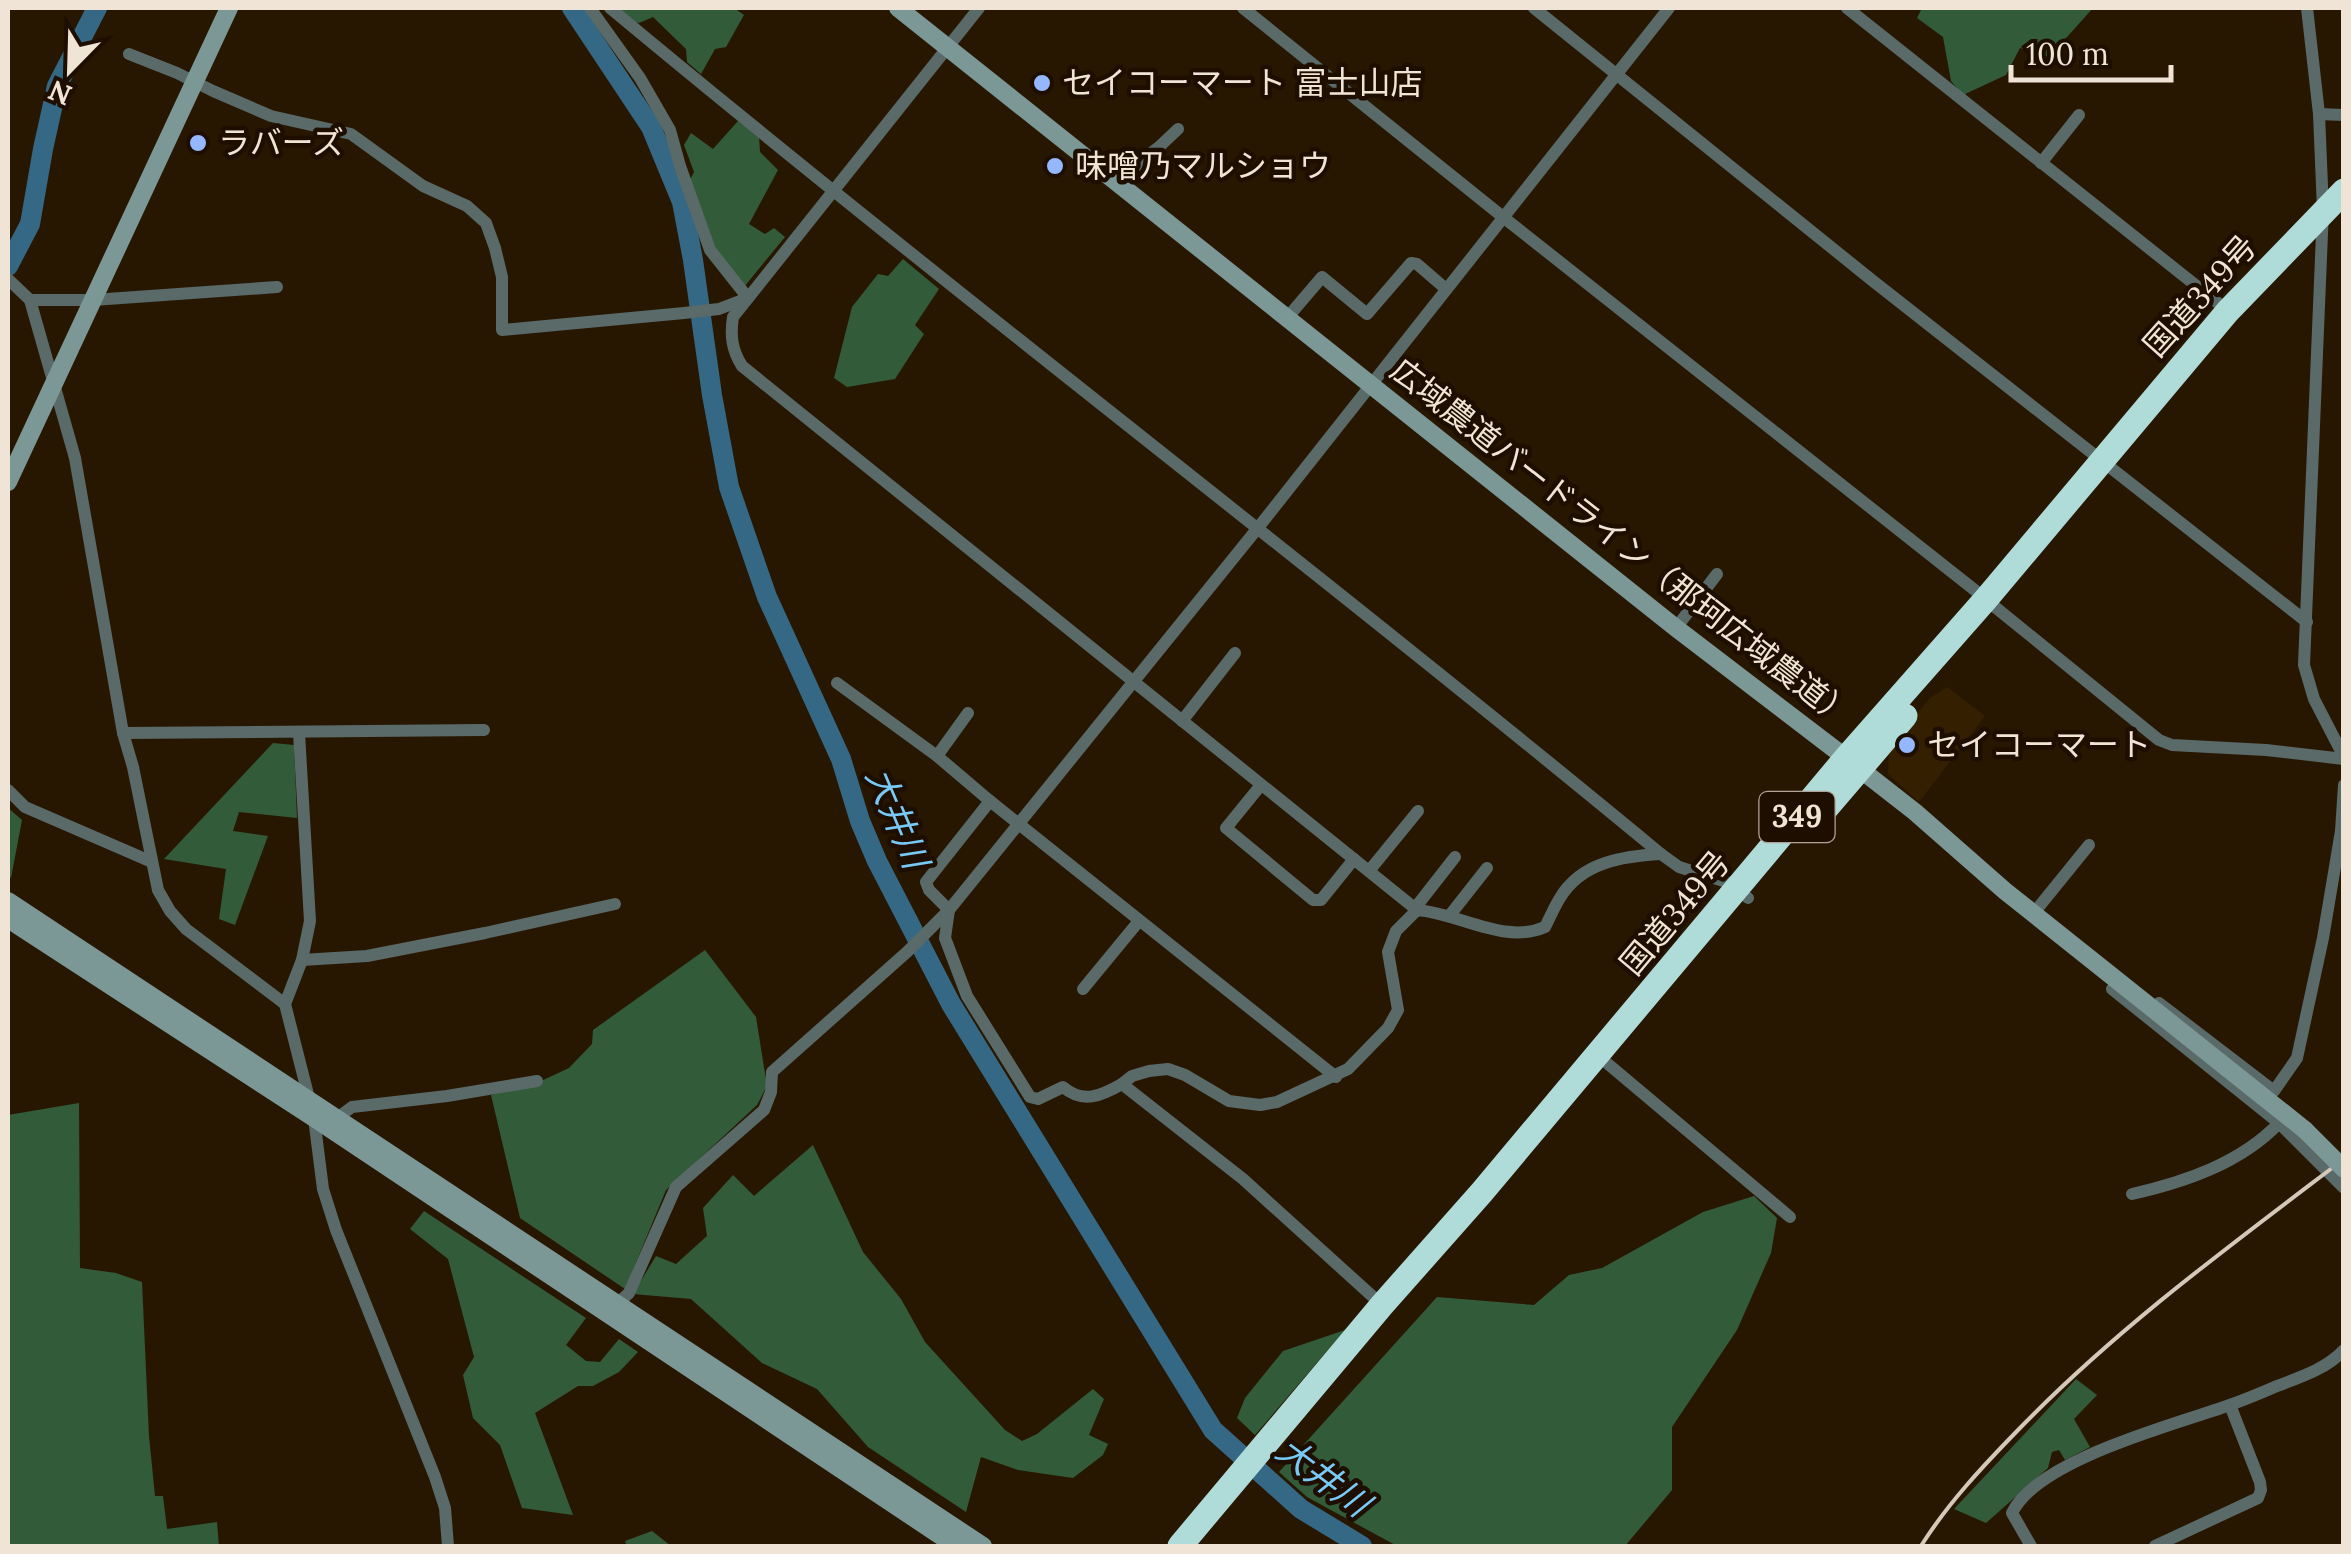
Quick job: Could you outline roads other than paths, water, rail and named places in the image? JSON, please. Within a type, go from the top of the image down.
[{"type":"highway","name":"国道349号","points":[[2107,463],[2330,219],[2344,191]]},
{"type":"highway","name":"国道349号","points":[[1266,1456],[1382,1304],[1854,764],[2107,463],[2228,311],[2330,219]]},
{"type":"highway","name":"国道349号","points":[[1180,1546],[1246,1479],[1608,1064],[1743,894]]},
{"type":"highway","name":"国道349号","points":[[1199,1546],[1246,1479]]},
{"type":"street","points":[[8,482],[229,8]]},
{"type":"street","points":[[610,8],[832,191],[1661,854],[1680,867],[1730,882],[1743,894]]},
{"type":"street","name":"広域農道バードライン（那珂広域農道）","points":[[898,8],[1676,628],[1854,764],[2116,986],[2144,1002],[2305,1130],[2344,1169]]},
{"type":"street","points":[[978,8],[733,317],[730,332],[734,353],[742,366],[1418,910],[1450,915],[1504,932],[1531,933],[1545,927],[1572,882],[1604,862],[1661,854]]},
{"type":"street","points":[[1244,8],[2159,740],[2172,745],[2344,758]]},
{"type":"street","points":[[1534,8],[2307,622]]},
{"type":"street","points":[[611,1308],[629,1293],[676,1187],[764,1110],[771,1092],[772,1072],[949,910],[1258,528],[1669,8]]},
{"type":"street","points":[[2306,8],[2330,219],[2304,666],[2314,699],[2344,758]]},
{"type":"street","points":[[595,9],[670,130],[710,250],[748,298]]},
{"type":"street","points":[[1857,10],[2040,163],[2228,311]]},
{"type":"street","points":[[129,54],[270,116],[351,134],[423,186],[467,206],[486,223],[499,260],[502,330],[719,309],[748,298]]},
{"type":"street","points":[[2319,114],[2344,114]]},
{"type":"street","points":[[2040,163],[2079,115]]},
{"type":"street","points":[[1121,185],[1139,162],[1178,129]]},
{"type":"street","points":[[1287,318],[1322,277],[1367,314],[1411,263],[1446,289]]},
{"type":"street","points":[[9,280],[30,300],[75,458],[123,733],[158,890],[186,930],[286,1004]]},
{"type":"street","points":[[30,300],[93,300],[277,287]]},
{"type":"street","points":[[1676,628],[1717,574]]},
{"type":"street","points":[[1182,720],[1235,653]]},
{"type":"street","points":[[837,683],[937,756],[1336,1077]]},
{"type":"street","points":[[937,756],[968,713]]},
{"type":"street","points":[[123,733],[484,730]]},
{"type":"street","points":[[299,733],[310,920],[302,960],[286,1004],[311,1109],[323,1190],[435,1477],[445,1508],[448,1546]]},
{"type":"street","points":[[1261,785],[1226,828],[1313,900],[1320,900],[1354,859]]},
{"type":"street","points":[[2116,986],[2133,983],[2274,1091],[2297,1058],[2341,831],[2344,785]]},
{"type":"street","points":[[8,790],[25,807],[152,862]]},
{"type":"street","points":[[949,910],[926,882],[990,801]]},
{"type":"street","points":[[1369,871],[1418,811]]},
{"type":"street","points":[[2033,914],[2089,845]]},
{"type":"street","points":[[949,910],[945,938],[967,996],[1030,1097],[1038,1099],[1063,1087],[1073,1096],[1087,1098],[1132,1076],[1168,1069],[1229,1102],[1260,1105],[1277,1102],[1348,1070],[1388,1028],[1398,1010],[1388,952],[1396,932],[1418,910],[1419,903],[1455,857]]},
{"type":"street","points":[[1450,915],[1487,868]]},
{"type":"street","points":[[8,902],[611,1308],[983,1546]]},
{"type":"street","points":[[302,960],[367,956],[615,904]]},
{"type":"street","points":[[8,919],[311,1109],[337,1118],[945,1543]]},
{"type":"street","points":[[1083,990],[1139,920]]},
{"type":"street","points":[[2116,986],[2279,1123],[2344,1188]]},
{"type":"street","points":[[1608,1064],[1790,1217]]},
{"type":"street","points":[[337,1118],[352,1107],[537,1081]]},
{"type":"street","points":[[1122,1084],[1244,1179],[1382,1304]]},
{"type":"street","points":[[2132,1194],[2220,1166],[2279,1123]]},
{"type":"street","points":[[2031,1546],[2012,1513],[2017,1501],[2036,1486],[2089,1456],[2230,1405],[2333,1362],[2344,1350]]},
{"type":"street","points":[[2155,1546],[2258,1498],[2260,1482],[2230,1405]]},
{"type":"waterway","points":[[8,266],[30,224],[57,86],[97,8]]},
{"type":"waterway","name":"大井川","points":[[572,8],[651,127],[682,202],[729,487],[767,597],[841,759],[877,861],[951,1004],[1213,1430],[1301,1509],[1362,1546]]},
{"type":"railway","points":[[1921,1546],[1979,1471],[2095,1356],[2176,1288],[2344,1159]]},
{"type":"place","name":"セイコーマート 富士山店","points":[[1042,83]]},
{"type":"place","name":"ラバーズ","points":[[198,143]]},
{"type":"place","name":"味噌乃マルショウ","points":[[1055,166]]},
{"type":"place","name":"セイコーマート","points":[[1907,745]]}]
